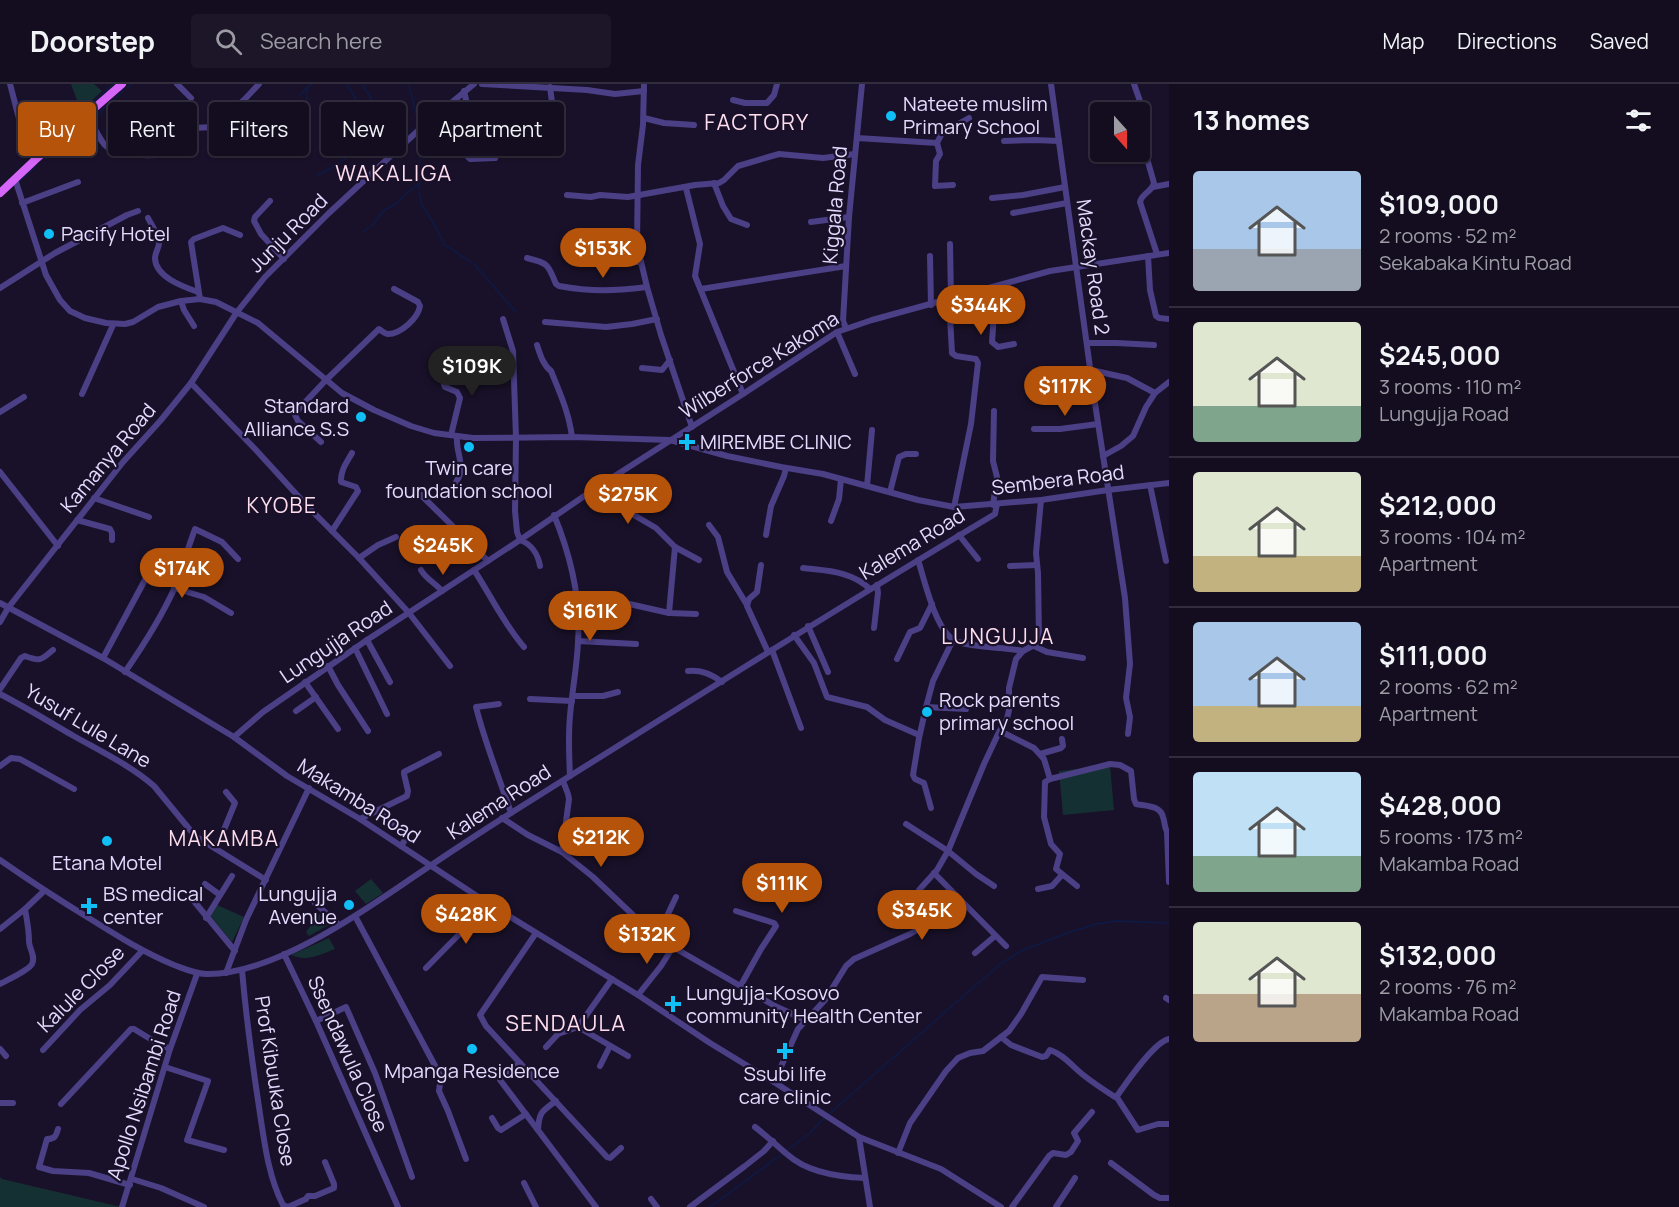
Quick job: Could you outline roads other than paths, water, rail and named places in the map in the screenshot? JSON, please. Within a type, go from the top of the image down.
[{"type":"main road","points":[[96,108],[122,84]]},
{"type":"main road","points":[[2,187],[15,179],[40,156]]},
{"type":"street","points":[[10,84],[23,132],[35,160]]},
{"type":"street","points":[[177,84],[191,98]]},
{"type":"street","points":[[96,130],[104,143],[116,151],[143,155],[170,153],[181,132],[191,128],[215,127],[259,84]]},
{"type":"street","name":"Junju Road","points":[[237,312],[265,277],[329,213],[474,84]]},
{"type":"street","points":[[483,84],[550,87],[615,94],[644,88],[644,118],[638,165],[637,244],[647,287],[692,427]]},
{"type":"street","points":[[733,100],[745,103],[767,103],[774,95],[777,84]]},
{"type":"street","name":"Kiggala Road","points":[[846,328],[843,321],[849,217],[862,84]]},
{"type":"street","points":[[1134,84],[1140,102]]},
{"type":"street","name":"Mackay Road 2","points":[[1054,85],[1067,203],[1125,598],[1130,664],[1126,698],[1130,717],[1128,734]]},
{"type":"street","points":[[550,87],[552,102]]},
{"type":"street","points":[[464,91],[470,131],[466,155],[470,159],[495,158]]},
{"type":"street","points":[[644,118],[664,123],[694,125]]},
{"type":"street","points":[[953,185],[935,186],[936,161],[940,154],[937,143],[942,133],[969,118]]},
{"type":"street","points":[[857,138],[937,143]]},
{"type":"street","points":[[1004,141],[1059,141]]},
{"type":"street","points":[[567,195],[637,196],[719,183],[738,166],[779,154],[823,158],[855,154]]},
{"type":"street","points":[[1149,162],[1153,187]]},
{"type":"street","points":[[15,179],[41,262],[52,289],[70,311],[85,318],[112,325],[133,322],[158,307],[199,296],[191,242],[224,228],[240,236]]},
{"type":"street","points":[[22,203],[78,182]]},
{"type":"street","points":[[714,183],[731,219],[747,225]]},
{"type":"street","points":[[1156,255],[1140,202],[1141,198],[1153,187],[1169,184]]},
{"type":"street","points":[[992,198],[1065,187]]},
{"type":"street","points":[[686,188],[700,244],[695,276],[743,394]]},
{"type":"street","points":[[270,201],[254,221],[261,234],[284,259]]},
{"type":"street","points":[[1013,213],[1067,203]]},
{"type":"street","points":[[0,288],[41,262],[138,211]]},
{"type":"street","points":[[811,222],[849,217]]},
{"type":"street","name":"Sembera Road","points":[[148,218],[158,238],[155,258],[164,276],[199,296],[258,323],[342,393],[374,410],[434,433],[473,438],[572,437],[670,440],[727,456],[841,478],[918,500],[954,507],[1041,500],[1108,489],[1169,483]]},
{"type":"street","points":[[606,242],[637,244]]},
{"type":"street","points":[[950,244],[952,353],[956,356],[976,359],[978,363],[971,424],[954,507]]},
{"type":"street","name":"Wilberforce Kakoma","points":[[670,440],[846,328],[1043,273],[1169,253]]},
{"type":"street","points":[[930,256],[931,304]]},
{"type":"street","points":[[1148,256],[1150,290],[1156,316],[1169,319]]},
{"type":"street","points":[[527,258],[548,265],[559,286],[583,291],[612,291],[647,287]]},
{"type":"street","points":[[591,263],[640,262]]},
{"type":"street","points":[[701,289],[846,266]]},
{"type":"street","points":[[996,286],[992,342],[998,347],[1014,344]]},
{"type":"street","points":[[321,442],[298,421],[296,415],[326,380],[379,330],[391,333],[407,326],[417,316],[420,306],[418,302],[394,289]]},
{"type":"street","points":[[181,301],[194,326]]},
{"type":"street","name":"Kamanya Road","points":[[0,622],[8,608],[94,498],[191,383],[237,312]]},
{"type":"street","points":[[503,319],[513,351],[517,532],[520,540],[527,542],[534,551],[540,566]]},
{"type":"street","points":[[545,322],[606,327],[657,319]]},
{"type":"street","points":[[82,394],[112,325]]},
{"type":"street","points":[[837,333],[855,374]]},
{"type":"street","points":[[1087,344],[1154,345]]},
{"type":"street","points":[[537,345],[542,360],[551,371],[566,408],[572,437]]},
{"type":"street","points":[[456,482],[462,467],[454,435],[460,398],[457,392],[444,385],[459,357]]},
{"type":"street","points":[[642,368],[662,370],[669,360]]},
{"type":"street","points":[[1091,370],[1127,378],[1155,393]]},
{"type":"street","points":[[1103,456],[1133,436],[1155,393],[1169,382]]},
{"type":"street","points":[[191,383],[359,558],[409,613],[450,666]]},
{"type":"street","points":[[0,412],[24,397]]},
{"type":"street","points":[[994,411],[993,461],[997,477],[995,505]]},
{"type":"street","points":[[1034,429],[1060,429],[1098,424]]},
{"type":"street","points":[[867,486],[872,430]]},
{"type":"street","name":"Lungujja Road","points":[[234,737],[263,712],[328,666],[670,440]]},
{"type":"street","points":[[332,531],[358,491],[356,487],[341,482],[341,473],[352,453]]},
{"type":"street","points":[[891,492],[900,457],[906,453],[916,454]]},
{"type":"street","points":[[766,535],[771,506],[786,468]]},
{"type":"street","points":[[0,472],[58,546]]},
{"type":"street","points":[[831,521],[839,499],[841,478]]},
{"type":"street","points":[[1150,485],[1166,561]]},
{"type":"street","points":[[596,488],[622,508],[656,528],[675,547],[699,560]]},
{"type":"street","points":[[421,495],[488,561]]},
{"type":"street","points":[[94,498],[149,517]]},
{"type":"street","points":[[774,1082],[798,1029],[825,1000],[850,962],[919,929],[924,921],[918,892],[934,873],[948,850],[984,764],[1008,715],[1009,688],[1016,659],[1023,651],[1034,646],[1039,638],[1036,553],[1041,500]]},
{"type":"street","name":"Kalema Road","points":[[0,860],[44,891],[142,951],[197,974],[242,970],[284,954],[355,916],[502,818],[808,626],[995,514],[995,505]]},
{"type":"street","points":[[554,515],[568,559],[576,599],[578,641],[569,736],[570,776]]},
{"type":"street","points":[[77,520],[110,529],[112,540]]},
{"type":"street","points":[[708,525],[718,537],[727,572],[770,651],[801,728]]},
{"type":"street","points":[[125,672],[165,609],[195,529],[222,542],[238,559]]},
{"type":"street","points":[[959,535],[978,560]]},
{"type":"street","points":[[359,558],[378,545],[396,537]]},
{"type":"street","points":[[669,613],[675,547]]},
{"type":"street","points":[[918,560],[941,627],[953,640],[966,644],[1023,651]]},
{"type":"street","points":[[747,606],[749,599],[757,592],[761,565]]},
{"type":"street","points":[[1010,566],[1037,566]]},
{"type":"street","points":[[803,568],[847,574],[861,580],[870,589]]},
{"type":"street","points":[[421,570],[424,576],[442,591]]},
{"type":"street","points":[[474,570],[507,627],[524,647]]},
{"type":"street","points":[[103,658],[146,578]]},
{"type":"street","points":[[874,628],[877,585]]},
{"type":"street","points":[[174,588],[204,597],[231,613]]},
{"type":"street","points":[[576,599],[603,598],[669,613],[696,614]]},
{"type":"street","name":"Makamba Road","points":[[0,603],[103,658],[234,737],[287,776],[360,819],[489,904],[638,995],[859,1137],[941,1169],[1001,1207]]},
{"type":"street","points":[[897,659],[908,634],[920,628],[932,603]]},
{"type":"street","points":[[808,626],[828,672]]},
{"type":"street","points":[[794,635],[814,663],[827,697],[867,707],[885,720],[919,735]]},
{"type":"street","points":[[367,640],[390,682]]},
{"type":"street","points":[[931,808],[924,783],[913,777],[919,735],[933,681],[953,640]]},
{"type":"street","points":[[578,641],[636,644]]},
{"type":"street","points":[[1034,646],[1047,652],[1083,658]]},
{"type":"street","points":[[355,648],[387,714]]},
{"type":"street","points":[[0,689],[21,658],[25,656],[41,660],[53,650]]},
{"type":"street","points":[[328,666],[368,731]]},
{"type":"street","points":[[688,671],[700,670],[715,676],[722,682]]},
{"type":"street","points":[[305,682],[338,729]]},
{"type":"street","points":[[530,699],[603,696],[618,692]]},
{"type":"street","name":"Yusuf Lule Lane","points":[[0,694],[108,754],[148,781],[189,831],[266,880]]},
{"type":"street","points":[[296,711],[316,697]]},
{"type":"street","points":[[499,704],[476,707],[482,733],[511,813]]},
{"type":"street","points":[[926,707],[966,709]]},
{"type":"street","points":[[1000,730],[1034,748],[1044,759],[1050,779]]},
{"type":"street","points":[[1040,754],[1063,746],[1062,739]]},
{"type":"street","points":[[360,819],[407,795],[404,772],[439,754]]},
{"type":"street","points":[[0,766],[11,758],[20,759],[74,789]]},
{"type":"street","points":[[1077,886],[1056,869],[1060,854],[1050,841],[1044,814],[1046,789],[1044,784],[1050,779],[1110,764],[1126,767],[1131,771],[1135,802],[1161,811],[1163,814],[1164,826],[1168,832],[1169,882]]},
{"type":"street","points":[[562,852],[569,799],[563,780]]},
{"type":"street","points":[[226,973],[246,920],[309,788]]},
{"type":"street","points":[[216,849],[235,803],[226,792]]},
{"type":"street","points":[[376,810],[405,834],[407,837],[401,846]]},
{"type":"street","points":[[502,818],[528,835],[562,852],[594,878],[634,917],[673,947],[775,1006],[805,1020]]},
{"type":"street","points":[[906,824],[948,850],[994,886]]},
{"type":"street","points":[[934,873],[1006,946]]},
{"type":"street","points":[[1038,889],[1052,886],[1062,874]]},
{"type":"street","points":[[206,918],[232,876]]},
{"type":"street","points":[[204,884],[220,895]]},
{"type":"street","points":[[0,929],[44,891]]},
{"type":"street","points":[[658,934],[676,897]]},
{"type":"street","points":[[193,900],[235,951]]},
{"type":"street","points":[[315,903],[339,925]]},
{"type":"street","points":[[426,968],[489,904]]},
{"type":"street","points":[[0,984],[28,967],[33,961],[25,909]]},
{"type":"street","points":[[736,911],[774,923],[776,926],[760,949],[741,986]]},
{"type":"street","points":[[355,916],[441,1077],[439,1091],[466,1160]]},
{"type":"street","points":[[536,933],[480,1015],[486,1026],[608,1158],[621,1148]]},
{"type":"street","points":[[975,953],[995,936]]},
{"type":"street","points":[[638,995],[662,966],[673,947]]},
{"type":"street","name":"Kalule Close","points":[[43,1050],[80,1010],[110,985],[142,951]]},
{"type":"street","name":"Ssendawula Close","points":[[284,954],[398,1207]]},
{"type":"street","name":"Prof Kibuuka Close","points":[[242,970],[247,1024],[264,1139],[272,1174],[283,1206]]},
{"type":"street","name":"Apollo Nsibambi Road","points":[[122,1207],[170,1049],[197,974]]},
{"type":"street","points":[[898,1153],[910,1123],[933,1088],[956,1060],[967,1054],[983,1051],[1014,1025],[1042,977],[1083,980]]},
{"type":"street","points":[[546,1047],[558,1034],[578,1027],[612,979]]},
{"type":"street","points":[[316,1021],[346,1007],[375,1073],[412,1177]]},
{"type":"street","points":[[578,1027],[628,1056]]},
{"type":"street","points":[[61,1104],[129,1029],[134,1029],[170,1049]]},
{"type":"street","points":[[1001,1037],[1011,1045],[1042,1057],[1046,1056],[1050,1050],[1054,1051],[1084,1076],[1116,1096],[1137,1130],[1158,1124],[1169,1124]]},
{"type":"street","points":[[1116,1096],[1147,1057],[1162,1041],[1169,1039]]},
{"type":"street","points":[[600,1066],[610,1046]]},
{"type":"street","points":[[0,1049],[6,1056]]},
{"type":"street","points":[[520,1063],[500,1079],[595,1207]]},
{"type":"street","points":[[165,1067],[208,1081],[187,1140],[224,1150]]},
{"type":"street","points":[[538,1130],[538,1116],[556,1101]]},
{"type":"street","points":[[0,1103],[13,1103]]},
{"type":"street","points":[[1012,1207],[1048,1156],[1053,1153],[1066,1155],[1071,1152],[1078,1141],[1074,1133],[1092,1112]]},
{"type":"street","points":[[492,1118],[501,1130],[526,1114]]},
{"type":"street","points":[[755,1127],[800,1163],[839,1176],[865,1178]]},
{"type":"street","points":[[58,1129],[53,1139],[47,1138],[39,1167],[52,1171],[88,1173],[160,1188],[204,1207]]},
{"type":"street","points":[[859,1137],[870,1207]]},
{"type":"street","points":[[690,1207],[764,1151],[773,1141]]},
{"type":"street","points":[[283,1206],[334,1188],[325,1162]]},
{"type":"street","points":[[1111,1163],[1157,1197],[1169,1198]]},
{"type":"street","points":[[1056,1207],[1075,1178]]},
{"type":"street","points":[[524,1184],[536,1207]]},
{"type":"street","points":[[651,1199],[657,1207]]},
{"type":"waterway","points":[[93,102],[113,84]]},
{"type":"waterway","points":[[127,88],[132,84]]},
{"type":"waterway","points":[[300,95],[311,84]]},
{"type":"waterway","points":[[347,84],[358,102]]},
{"type":"waterway","points":[[362,84],[399,142],[407,134]]},
{"type":"waterway","points":[[409,84],[418,123],[415,126]]},
{"type":"waterway","points":[[305,102],[307,88]]},
{"type":"waterway","points":[[112,101],[124,90]]},
{"type":"waterway","points":[[96,116],[108,104]]},
{"type":"waterway","points":[[46,159],[49,156]]},
{"type":"waterway","points":[[318,175],[349,156]]},
{"type":"waterway","points":[[420,156],[419,193],[422,205],[444,244],[475,265],[515,311]]},
{"type":"waterway","points":[[19,182],[36,166]]},
{"type":"waterway","points":[[363,232],[373,225],[383,211],[394,205],[420,182]]},
{"type":"waterway","points":[[829,1114],[976,985],[1002,963],[1021,951],[1097,924],[1116,921],[1169,923]]},
{"type":"waterway","points":[[786,1151],[809,1134],[825,1117]]},
{"type":"waterway","points":[[710,1207],[782,1154]]},
{"type":"place","name":"Nateete muslim Primary School","points":[[891,116]]},
{"type":"place","name":"Pacify Hotel","points":[[49,234]]},
{"type":"place","name":"Standard Alliance S.S","points":[[361,417]]},
{"type":"place","name":"MIREMBE CLINIC","points":[[687,442]]},
{"type":"place","name":"Twin care foundation school","points":[[469,447]]},
{"type":"place","name":"Rock parents primary school","points":[[927,712]]},
{"type":"place","name":"Etana Motel","points":[[107,841]]},
{"type":"place","name":"Lungujja Avenue","points":[[349,905]]},
{"type":"place","name":"BS medical center","points":[[89,906]]},
{"type":"place","name":"Lungujja-Kosovo community Health Center","points":[[673,1004]]},
{"type":"place","name":"Mpanga Residence","points":[[472,1049]]},
{"type":"place","name":"Ssubi life care clinic","points":[[785,1051]]},
{"type":"district","name":"FACTORY","points":[[757,122]]},
{"type":"district","name":"WAKALIGA","points":[[394,173]]},
{"type":"district","name":"KYOBE","points":[[282,506]]},
{"type":"district","name":"LUNGUJJA","points":[[998,637]]},
{"type":"district","name":"MAKAMBA","points":[[224,839]]},
{"type":"district","name":"SENDAULA","points":[[566,1023]]}]
